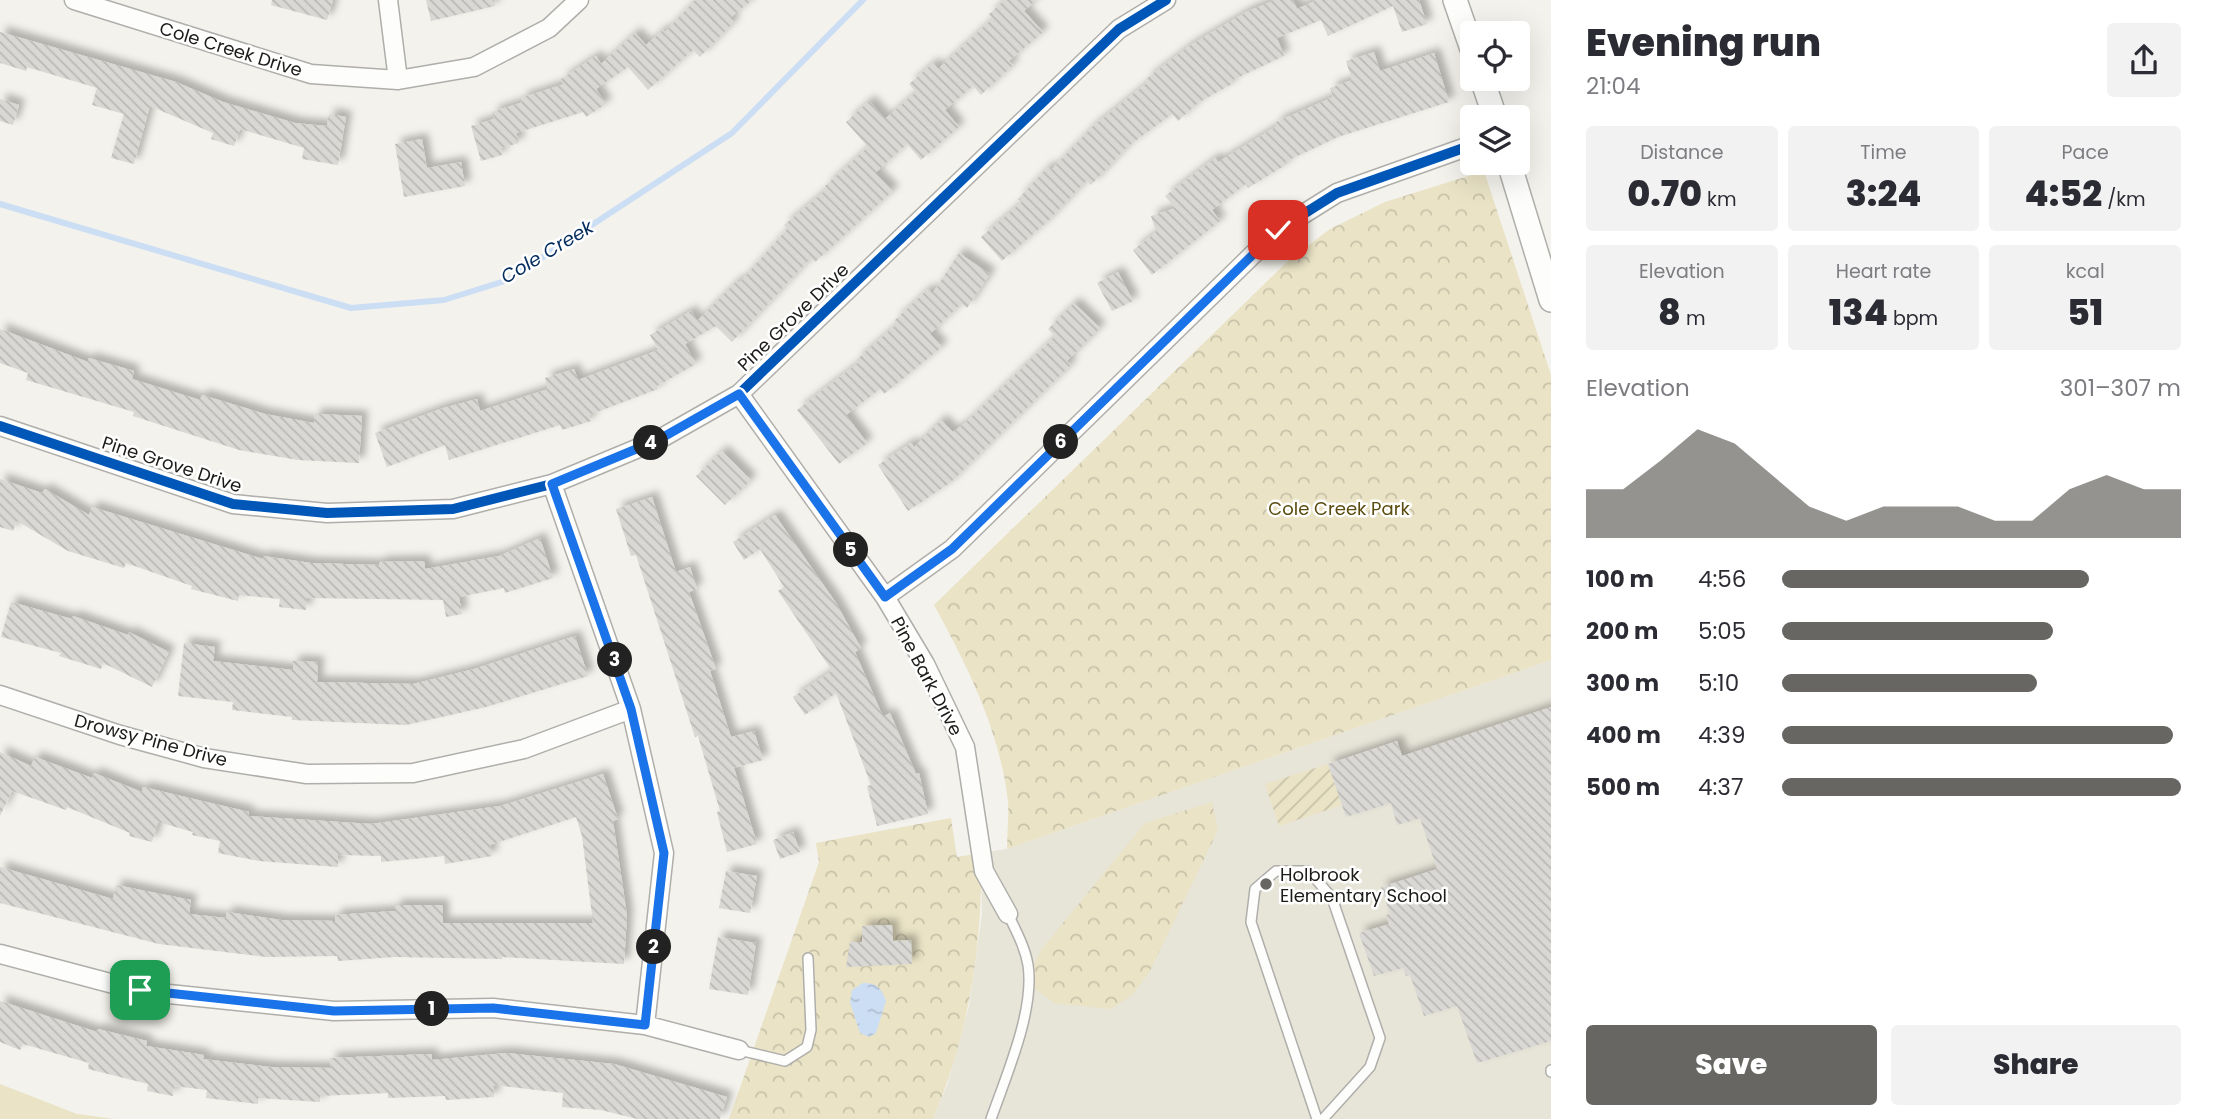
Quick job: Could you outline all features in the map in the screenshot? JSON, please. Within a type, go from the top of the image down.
[{"type":"street","name":"Cole Creek Drive","points":[[74,0],[311,74],[398,80],[474,67],[549,28],[579,0]]},
{"type":"street","points":[[388,0],[398,80]]},
{"type":"street","name":"Pine Grove Drive","points":[[0,426],[233,504],[327,513],[453,509],[552,484],[658,440],[739,394],[1119,29],[1166,0]]},
{"type":"street","points":[[1455,0],[1462,21]]},
{"type":"street","points":[[885,597],[952,549],[1278,230],[1337,193],[1460,149]]},
{"type":"street","points":[[1513,175],[1551,300]]},
{"type":"street","name":"Pine Bark Drive","points":[[739,394],[885,597],[925,664],[965,747],[984,871],[1009,914]]},
{"type":"street","points":[[552,484],[631,709],[664,853],[645,1025]]},
{"type":"street","name":"Drowsy Pine Drive","points":[[0,695],[120,735],[204,758],[307,774],[413,773],[524,749],[631,709]]},
{"type":"street","points":[[0,954],[140,990],[334,1011],[493,1008],[645,1025],[739,1051]]},
{"type":"lane","points":[[1317,1119],[1251,922],[1255,890],[1276,870],[1309,871],[1332,898],[1380,1038],[1370,1067],[1323,1119]]},
{"type":"lane","points":[[991,1119],[1030,986],[1024,946],[1009,914]]},
{"type":"lane","points":[[739,1051],[785,1061],[807,1047],[811,1030],[808,958]]},
{"type":"shaded area","name":"Holbrook Elementary School","points":[[1551,660],[1551,1119],[933,1119],[948,1083],[969,1006],[982,915],[981,853],[1007,849]]},
{"type":"green space","name":"Cole Creek Park","points":[[1471,175],[1485,175],[1551,375],[1551,660],[1007,849],[1008,801],[998,749],[970,675],[934,605],[1288,261],[1330,229],[1385,202]]},
{"type":"green space","points":[[1328,764],[1342,805],[1279,826],[1265,784]]},
{"type":"green space","points":[[1212,802],[1218,830],[1149,973],[1132,995],[1111,1009],[1054,1003],[1026,982],[1041,950],[1145,823]]},
{"type":"green space","points":[[951,818],[957,857],[981,853],[979,921],[965,1022],[933,1119],[729,1119],[819,862],[816,843]]},
{"type":"green space","points":[[0,1084],[77,1114],[115,1119],[0,1119]]},
{"type":"water","points":[[863,983],[878,987],[886,1001],[876,1033],[869,1037],[860,1033],[850,1002],[852,990]]},
{"type":"building","points":[[272,0],[333,0],[327,20],[271,5]]},
{"type":"building","points":[[426,0],[494,0],[495,6],[431,21]]},
{"type":"building","points":[[695,0],[752,0],[730,18],[734,22],[700,57],[693,50],[648,90],[628,67],[596,89],[606,104],[586,117],[583,112],[516,133],[519,143],[501,148],[502,155],[481,161],[471,126],[494,119],[492,112],[523,102],[521,98],[564,84],[561,79],[596,56],[601,64],[635,33],[646,45],[663,30],[665,32]]},
{"type":"building","points":[[1005,0],[1036,0],[1024,11],[1043,32],[1009,61],[1013,65],[981,95],[973,86],[945,110],[959,127],[921,160],[907,144],[875,173],[893,191],[815,262],[811,258],[732,342],[716,326],[685,344],[696,364],[657,386],[658,389],[589,415],[591,421],[562,430],[560,425],[449,460],[445,445],[387,467],[375,433],[443,408],[477,399],[480,411],[548,389],[545,378],[574,369],[578,380],[658,350],[650,335],[691,311],[697,321],[737,281],[739,283],[787,229],[784,225],[827,189],[825,186],[868,147],[846,122],[869,101],[885,119],[916,92],[909,84],[933,63],[938,69],[992,19],[989,14]]},
{"type":"building","points":[[1275,0],[1293,0],[1297,9],[1317,0],[1419,0],[1427,24],[1402,32],[1393,6],[1328,36],[1321,20],[1277,38],[1284,56],[1231,81],[1232,84],[1198,103],[1178,121],[1172,114],[1127,147],[1091,185],[1086,181],[1047,222],[1002,261],[981,237],[1022,202],[1018,199],[1048,167],[1051,170],[1092,127],[1148,82],[1146,79],[1189,46],[1246,12]]},
{"type":"building","points":[[0,32],[176,82],[223,102],[295,123],[327,126],[329,114],[346,117],[338,165],[302,159],[304,148],[240,129],[234,146],[211,139],[213,133],[150,106],[134,164],[111,158],[124,114],[92,105],[97,88],[27,67],[26,71],[0,63]]},
{"type":"building","points":[[1374,52],[1380,71],[1434,53],[1449,102],[1338,137],[1285,162],[1287,164],[1248,188],[1246,184],[1212,210],[1220,221],[1152,275],[1133,250],[1156,232],[1151,216],[1175,208],[1165,196],[1215,158],[1218,162],[1277,126],[1276,122],[1333,97],[1330,88],[1352,80],[1346,61]]},
{"type":"building","points":[[0,99],[19,105],[13,125],[0,121]]},
{"type":"building","points":[[422,139],[427,168],[461,162],[465,186],[404,197],[395,144]]},
{"type":"building","points":[[959,253],[990,274],[967,308],[961,304],[930,334],[942,347],[884,394],[880,389],[846,415],[867,443],[839,464],[797,410],[858,363],[856,360],[897,324],[894,321],[928,289],[932,294]]},
{"type":"building","points":[[1118,272],[1133,301],[1112,311],[1097,283]]},
{"type":"building","points":[[1074,303],[1100,328],[1067,361],[1071,365],[950,483],[908,511],[878,465],[911,443],[914,447],[941,420],[953,432],[965,423],[1055,336],[1048,329]]},
{"type":"building","points":[[0,329],[88,362],[89,358],[134,371],[132,379],[200,400],[202,395],[265,414],[314,423],[315,414],[362,416],[359,463],[298,460],[239,450],[133,416],[134,412],[26,380],[28,373],[0,363]]},
{"type":"building","points":[[722,451],[751,480],[725,505],[696,476]]},
{"type":"building","points":[[0,479],[42,493],[45,489],[89,515],[92,507],[263,559],[263,556],[311,563],[379,565],[379,562],[425,561],[425,569],[499,556],[540,538],[553,578],[505,593],[504,588],[459,597],[462,614],[446,617],[443,600],[307,598],[306,610],[279,607],[280,599],[239,595],[238,601],[191,589],[192,586],[126,563],[124,568],[68,551],[17,521],[13,531],[0,527]]},
{"type":"building","points":[[652,497],[676,572],[690,567],[697,589],[689,592],[716,669],[710,671],[731,737],[754,731],[763,760],[734,768],[757,844],[727,852],[717,812],[720,811],[698,736],[695,737],[636,555],[631,556],[616,509]]},
{"type":"building","points":[[775,515],[836,603],[861,648],[855,652],[883,717],[890,713],[916,774],[919,773],[928,814],[877,826],[867,786],[871,785],[836,693],[805,715],[793,697],[832,671],[778,591],[784,587],[760,549],[744,560],[733,542]]},
{"type":"building","points":[[11,602],[72,619],[73,616],[128,635],[129,632],[169,652],[152,687],[103,663],[101,669],[59,656],[61,653],[1,637]]},
{"type":"building","points":[[575,636],[588,676],[486,707],[406,725],[292,720],[292,717],[232,710],[233,702],[178,696],[184,643],[215,647],[213,661],[293,670],[293,661],[318,662],[317,682],[413,684],[474,669]]},
{"type":"building","points":[[1551,707],[1551,1041],[1477,1063],[1457,1006],[1424,1016],[1410,975],[1406,976],[1403,968],[1374,976],[1359,933],[1389,924],[1386,915],[1390,914],[1381,887],[1437,869],[1420,818],[1397,825],[1391,803],[1346,817],[1328,764],[1397,741],[1402,756]]},
{"type":"building","points":[[0,752],[31,766],[35,757],[92,778],[94,773],[142,792],[143,787],[249,812],[248,816],[371,824],[500,806],[603,774],[618,819],[613,821],[627,915],[624,964],[502,957],[395,957],[338,961],[337,956],[266,957],[159,944],[0,903],[0,867],[113,899],[116,885],[191,900],[189,914],[226,918],[227,912],[281,920],[335,921],[335,915],[395,911],[395,905],[443,905],[443,923],[593,923],[582,836],[576,817],[490,845],[492,856],[445,864],[444,856],[381,862],[381,856],[338,855],[338,867],[259,861],[218,853],[220,841],[192,835],[193,832],[158,822],[152,842],[129,836],[130,833],[67,807],[66,810],[12,791],[0,816]]},
{"type":"building","points":[[793,832],[800,852],[780,859],[773,840]]},
{"type":"building","points":[[726,871],[757,876],[750,913],[719,908]]},
{"type":"building","points":[[892,925],[893,941],[911,940],[912,964],[846,967],[850,942],[862,942],[862,926]]},
{"type":"building","points":[[718,937],[756,943],[748,995],[709,989]]},
{"type":"building","points":[[0,1001],[97,1032],[98,1029],[147,1041],[146,1046],[204,1055],[203,1059],[271,1067],[331,1068],[330,1058],[432,1054],[432,1060],[506,1053],[614,1064],[727,1097],[720,1119],[637,1119],[601,1110],[562,1107],[563,1093],[493,1085],[494,1097],[446,1100],[445,1096],[388,1098],[388,1093],[320,1096],[320,1102],[258,1098],[258,1104],[206,1098],[207,1090],[174,1086],[173,1096],[147,1091],[148,1084],[88,1069],[89,1063],[23,1044],[20,1050],[0,1042]]},
{"type":"waterway","name":"Cole Creek","points":[[0,204],[351,308],[444,300],[508,280],[732,133],[863,0]]},
{"type":"cycle path","points":[[0,426],[233,504],[327,513],[453,509],[552,484],[658,440],[739,394],[1119,29],[1166,0]]},
{"type":"cycle path","points":[[885,597],[952,549],[1278,230],[1337,193],[1460,149]]},
{"type":"place","name":"Holbrook Elementary School","points":[[1266,884]]},
{"type":"route","points":[[140,990],[334,1011],[493,1008],[645,1025],[664,853],[631,709],[552,484],[658,440],[739,394],[885,597],[952,549],[1278,230]]}]
